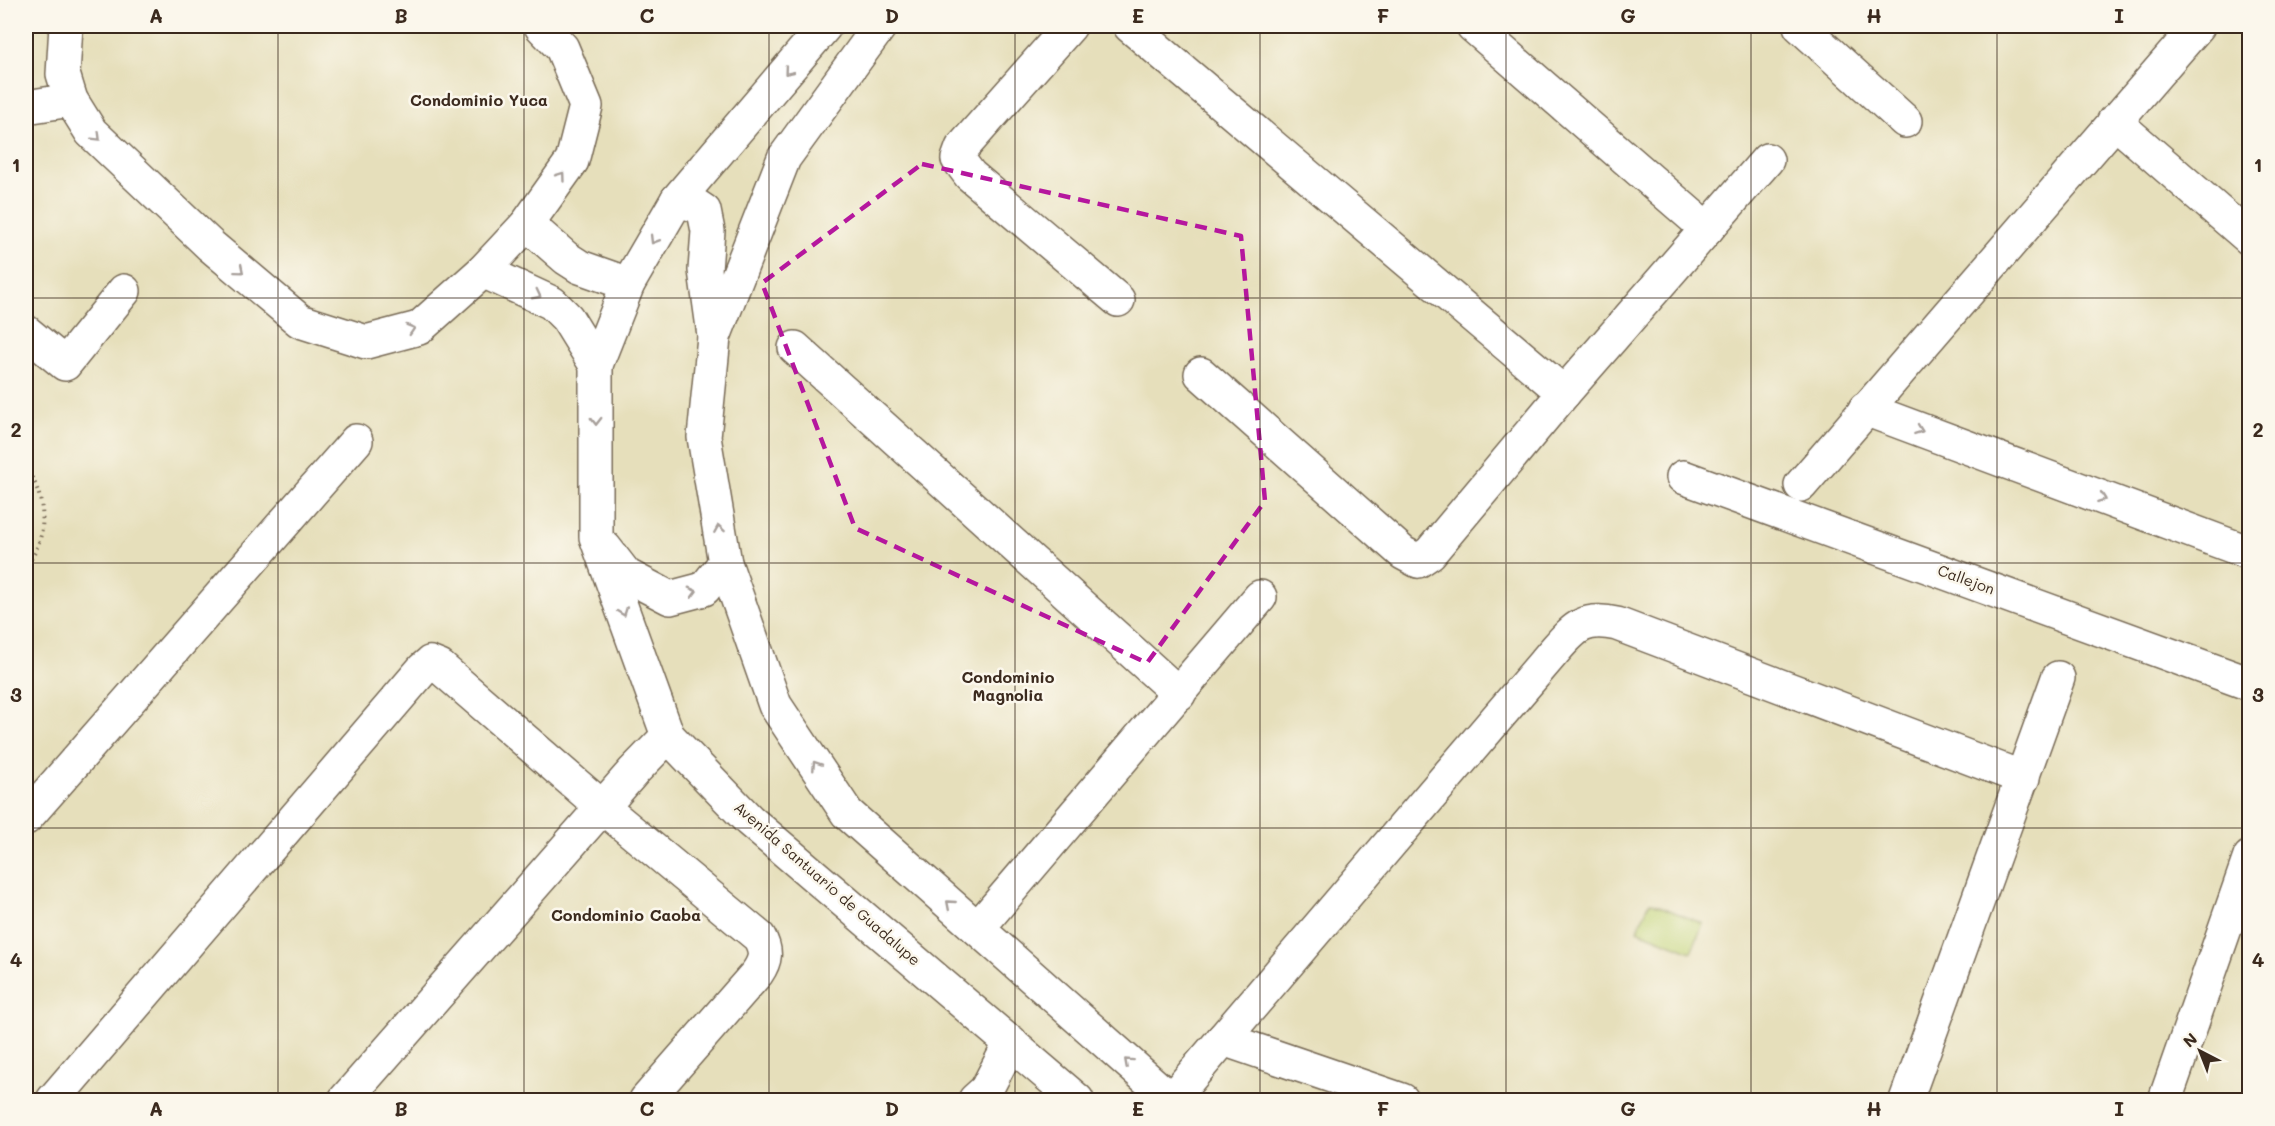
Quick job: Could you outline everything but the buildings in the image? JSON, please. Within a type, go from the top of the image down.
[{"type":"street","points":[[66,26],[63,74],[71,100],[91,132],[211,246],[300,321],[366,342],[419,328],[483,271],[527,224],[572,161],[586,106],[562,48],[541,26]]},
{"type":"street","name":"Avenida Santuario de Guadalupe","points":[[825,26],[677,200],[628,284],[596,365],[596,537],[668,736],[749,820],[1011,1042],[1077,1101]]},
{"type":"street","points":[[714,337],[784,158],[880,26]]},
{"type":"street","points":[[1070,26],[962,148],[958,159],[970,175],[1118,300]]},
{"type":"street","points":[[1130,26],[1564,393]]},
{"type":"street","points":[[1473,26],[1707,229]]},
{"type":"street","points":[[1800,26],[1905,121]]},
{"type":"street","points":[[1801,484],[2198,26]]},
{"type":"street","points":[[26,107],[71,100]]},
{"type":"street","points":[[2114,121],[2250,239]]},
{"type":"street","points":[[1201,374],[1403,553],[1418,561],[1430,553],[1564,393],[1767,160]]},
{"type":"street","points":[[677,200],[695,205],[704,211],[708,231],[705,270],[714,337],[704,437],[725,563],[776,705],[847,813],[1171,1100],[1568,635],[1582,624],[1599,620],[1617,624],[2023,778]]},
{"type":"street","points":[[527,224],[566,258],[580,267],[628,284]]},
{"type":"street","points":[[483,271],[552,303],[567,318],[596,365]]},
{"type":"street","points":[[26,332],[65,364],[124,291]]},
{"type":"street","points":[[795,348],[1179,694]]},
{"type":"street","points":[[1864,409],[2250,553]]},
{"type":"street","points":[[26,818],[356,441]]},
{"type":"street","name":"Callejon","points":[[1683,477],[2250,684]]},
{"type":"street","points":[[596,537],[626,575],[670,598],[704,589],[725,563]]},
{"type":"street","points":[[978,928],[1260,597]]},
{"type":"street","points":[[53,1101],[430,663],[440,668],[602,807],[759,937],[766,955],[757,973],[646,1101]]},
{"type":"street","points":[[1905,1101],[2058,678]]},
{"type":"street","points":[[345,1101],[602,807],[668,736]]},
{"type":"street","points":[[2166,1101],[2250,857]]},
{"type":"street","points":[[980,1095],[1011,1042]]},
{"type":"street","points":[[1215,1048],[1402,1101]]},
{"type":"path","points":[[26,467],[35,481],[42,501],[43,522],[39,542],[26,566]]},
{"type":"highlighted area","points":[[922,164],[1241,236],[1265,501],[1147,663],[855,528],[762,283]]},
{"type":"green space","points":[[1650,902],[1703,924],[1691,952],[1637,930]]},
{"type":"district","name":"Condominio Yuca","points":[[479,100]]},
{"type":"district","name":"Condominio Magnolia","points":[[1008,686]]},
{"type":"district","name":"Condominio Caoba","points":[[626,915]]}]
